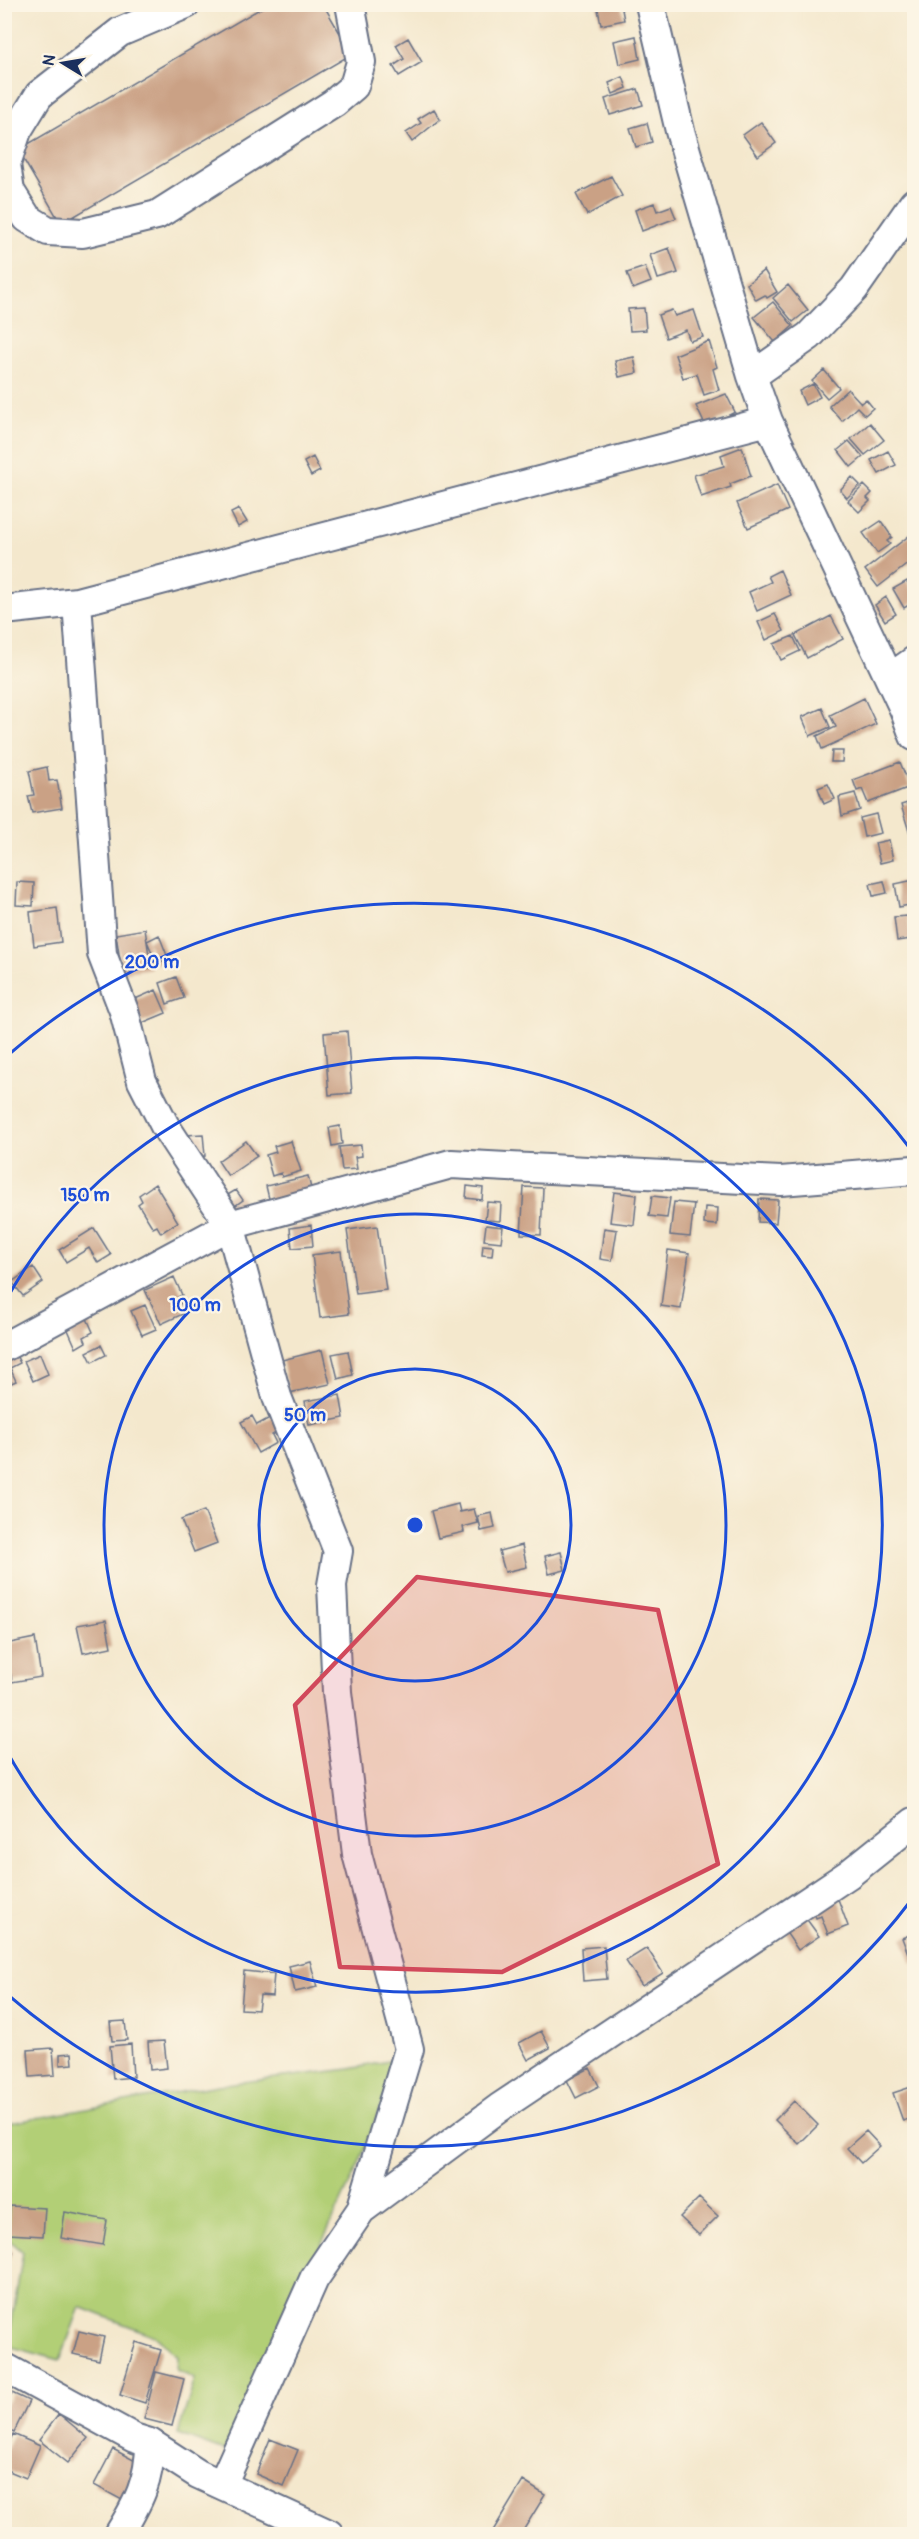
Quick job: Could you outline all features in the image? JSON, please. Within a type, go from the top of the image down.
[{"type":"street","points":[[186,4],[120,32],[39,95],[17,131],[6,165],[10,191],[27,218],[48,231],[82,233],[157,216],[334,103],[354,86],[361,62],[351,4]]},
{"type":"street","points":[[650,4],[680,130],[752,376],[768,421],[890,678],[915,736]]},
{"type":"street","points":[[752,376],[809,336],[854,289],[915,203]]},
{"type":"street","points":[[4,610],[76,602],[768,421]]},
{"type":"street","points":[[76,602],[102,954],[124,1011],[142,1081],[165,1126],[230,1225],[278,1397],[338,1551],[332,1585],[337,1692],[357,1854],[409,2049],[361,2210],[314,2278],[222,2485]]},
{"type":"street","points":[[890,678],[915,661]]},
{"type":"street","points":[[4,1347],[230,1225],[451,1164],[781,1182],[915,1170]]},
{"type":"street","points":[[361,2210],[499,2108],[849,1874],[915,1822]]},
{"type":"street","points":[[4,2367],[134,2438],[150,2443],[198,2474],[329,2535]]},
{"type":"street","points":[[119,2535],[145,2489],[150,2443]]},
{"type":"highlighted area","points":[[417,1577],[658,1610],[718,1864],[502,1972],[340,1967],[295,1705]]},
{"type":"green space","points":[[398,2059],[358,2166],[224,2451],[178,2434],[195,2379],[176,2370],[177,2356],[155,2336],[80,2307],[60,2360],[8,2346],[23,2252],[5,2236],[4,2124],[218,2085],[350,2069]]},
{"type":"building","points":[[268,4],[323,4],[352,54],[61,224],[18,150]]},
{"type":"building","points":[[597,4],[621,4],[624,20],[601,25]]},
{"type":"building","points":[[636,36],[640,59],[619,64],[614,41]]},
{"type":"building","points":[[408,38],[422,62],[399,76],[393,66],[404,59],[396,45]]},
{"type":"building","points":[[623,77],[627,88],[613,94],[609,83]]},
{"type":"building","points":[[638,89],[643,105],[610,115],[605,99]]},
{"type":"building","points":[[434,109],[440,119],[412,142],[406,133],[421,123],[418,119]]},
{"type":"building","points":[[761,122],[776,143],[758,156],[743,135]]},
{"type":"building","points":[[647,123],[652,142],[636,147],[630,128]]},
{"type":"building","points":[[611,176],[622,196],[587,215],[576,194]]},
{"type":"building","points":[[654,203],[657,211],[671,206],[676,218],[642,231],[635,210]]},
{"type":"building","points":[[669,248],[678,273],[658,279],[650,255]]},
{"type":"building","points":[[645,267],[651,282],[633,289],[627,273]]},
{"type":"building","points":[[764,270],[777,292],[767,298],[765,295],[756,300],[747,284]]},
{"type":"building","points":[[788,285],[808,310],[793,322],[773,298]]},
{"type":"building","points":[[773,302],[793,326],[775,342],[754,317]]},
{"type":"building","points":[[644,308],[646,330],[630,331],[628,309]]},
{"type":"building","points":[[672,310],[675,316],[694,310],[703,337],[690,341],[686,330],[666,338],[658,315]]},
{"type":"building","points":[[709,341],[717,367],[713,369],[719,390],[704,395],[697,374],[683,378],[675,355]]},
{"type":"building","points":[[634,357],[637,373],[619,377],[615,361]]},
{"type":"building","points":[[824,370],[839,388],[827,398],[812,381]]},
{"type":"building","points":[[813,384],[820,397],[805,405],[799,391]]},
{"type":"building","points":[[848,389],[861,403],[866,399],[873,408],[865,415],[857,407],[842,421],[829,406]]},
{"type":"building","points":[[726,394],[735,412],[706,427],[696,406]]},
{"type":"building","points":[[870,423],[884,440],[865,455],[851,439]]},
{"type":"building","points":[[849,441],[863,457],[851,467],[838,450]]},
{"type":"building","points":[[742,447],[751,476],[730,484],[731,487],[701,497],[694,475],[724,466],[721,455]]},
{"type":"building","points":[[888,451],[896,465],[879,474],[871,460]]},
{"type":"building","points":[[313,457],[320,471],[311,476],[304,462]]},
{"type":"building","points":[[852,477],[860,485],[847,498],[840,490]]},
{"type":"building","points":[[777,485],[788,510],[748,528],[737,503]]},
{"type":"building","points":[[864,485],[872,493],[867,498],[870,501],[859,512],[848,501]]},
{"type":"building","points":[[239,509],[247,522],[238,527],[231,513]]},
{"type":"building","points":[[881,521],[892,537],[887,541],[890,544],[877,553],[863,533]]},
{"type":"building","points":[[914,532],[914,559],[878,587],[865,570]]},
{"type":"building","points":[[780,570],[791,595],[757,611],[749,592],[771,582],[768,576]]},
{"type":"building","points":[[907,581],[914,594],[914,602],[904,608],[893,589]]},
{"type":"building","points":[[886,597],[896,614],[885,621],[875,605]]},
{"type":"building","points":[[775,614],[784,631],[766,640],[758,622]]},
{"type":"building","points":[[831,616],[843,639],[807,658],[795,635]]},
{"type":"building","points":[[793,636],[800,651],[781,660],[774,644]]},
{"type":"building","points":[[864,698],[876,724],[822,749],[817,736],[836,727],[830,715]]},
{"type":"building","points":[[822,708],[830,727],[810,736],[802,717]]},
{"type":"building","points":[[832,751],[843,751],[842,762],[831,762]]},
{"type":"building","points":[[900,762],[910,787],[868,803],[862,789],[857,791],[853,780]]},
{"type":"building","points":[[47,767],[49,781],[57,780],[62,808],[32,813],[28,796],[34,795],[29,771]]},
{"type":"building","points":[[828,784],[835,799],[824,804],[818,788]]},
{"type":"building","points":[[855,793],[860,810],[842,816],[839,797]]},
{"type":"building","points":[[914,801],[914,848],[901,805]]},
{"type":"building","points":[[876,814],[881,833],[864,837],[860,818]]},
{"type":"building","points":[[889,840],[893,860],[880,863],[875,843]]},
{"type":"building","points":[[914,880],[914,904],[899,907],[895,884]]},
{"type":"building","points":[[884,881],[887,893],[873,896],[870,884]]},
{"type":"building","points":[[17,882],[34,883],[33,906],[16,905]]},
{"type":"building","points":[[57,908],[61,942],[34,946],[30,912]]},
{"type":"building","points":[[908,916],[911,939],[897,941],[894,917]]},
{"type":"building","points":[[145,929],[151,968],[122,973],[116,934]]},
{"type":"building","points":[[159,935],[168,958],[157,964],[147,941]]},
{"type":"building","points":[[176,977],[184,998],[167,1004],[160,983]]},
{"type":"building","points":[[156,990],[166,1013],[142,1023],[133,1000]]},
{"type":"building","points":[[347,1031],[352,1093],[329,1095],[324,1033]]},
{"type":"building","points":[[340,1126],[342,1144],[332,1146],[329,1128]]},
{"type":"building","points":[[203,1134],[205,1156],[187,1158],[185,1135]]},
{"type":"building","points":[[246,1141],[257,1156],[228,1176],[218,1161]]},
{"type":"building","points":[[291,1141],[301,1171],[282,1177],[281,1173],[272,1176],[266,1155],[276,1152],[274,1146]]},
{"type":"building","points":[[361,1145],[362,1156],[355,1157],[357,1169],[342,1170],[339,1147]]},
{"type":"building","points":[[308,1176],[313,1197],[271,1207],[266,1186]]},
{"type":"building","points":[[155,1184],[178,1222],[161,1233],[157,1226],[153,1228],[138,1204],[142,1201],[139,1195]]},
{"type":"building","points":[[467,1186],[483,1188],[482,1200],[466,1198]]},
{"type":"building","points":[[524,1187],[543,1188],[541,1235],[521,1234]]},
{"type":"building","points":[[236,1190],[243,1200],[229,1210],[221,1199]]},
{"type":"building","points":[[614,1192],[637,1195],[634,1225],[610,1222]]},
{"type":"building","points":[[652,1196],[670,1198],[667,1218],[649,1216]]},
{"type":"building","points":[[759,1199],[778,1200],[776,1223],[758,1222]]},
{"type":"building","points":[[487,1202],[501,1203],[500,1221],[485,1220]]},
{"type":"building","points":[[674,1202],[694,1204],[690,1237],[670,1235]]},
{"type":"building","points":[[705,1207],[718,1208],[717,1225],[704,1224]]},
{"type":"building","points":[[311,1225],[313,1246],[292,1248],[290,1228]]},
{"type":"building","points":[[486,1225],[503,1227],[501,1242],[484,1240]]},
{"type":"building","points":[[377,1226],[386,1290],[356,1294],[347,1230]]},
{"type":"building","points":[[94,1228],[111,1255],[98,1263],[89,1248],[66,1262],[59,1250]]},
{"type":"building","points":[[604,1228],[617,1230],[612,1261],[600,1259]]},
{"type":"building","points":[[483,1245],[493,1246],[492,1256],[482,1255]]},
{"type":"building","points":[[668,1250],[689,1253],[681,1309],[661,1306]]},
{"type":"building","points":[[341,1251],[349,1314],[320,1318],[312,1255]]},
{"type":"building","points":[[33,1267],[43,1282],[23,1296],[12,1282]]},
{"type":"building","points":[[174,1277],[182,1295],[178,1297],[185,1313],[161,1324],[145,1290]]},
{"type":"building","points":[[145,1305],[156,1329],[142,1335],[131,1311]]},
{"type":"building","points":[[85,1314],[93,1332],[84,1337],[86,1342],[76,1348],[65,1323]]},
{"type":"building","points":[[101,1345],[106,1355],[92,1362],[87,1352]]},
{"type":"building","points":[[322,1350],[330,1384],[289,1393],[282,1360]]},
{"type":"building","points":[[348,1351],[353,1375],[338,1379],[332,1354]]},
{"type":"building","points":[[40,1354],[48,1374],[33,1381],[24,1361]]},
{"type":"building","points":[[16,1355],[20,1363],[10,1368],[16,1381],[4,1386],[4,1360]]},
{"type":"building","points":[[340,1395],[344,1418],[309,1425],[305,1401]]},
{"type":"building","points":[[275,1415],[282,1429],[272,1435],[276,1443],[258,1453],[241,1422],[252,1416],[257,1425]]},
{"type":"building","points":[[458,1504],[460,1512],[474,1509],[478,1523],[463,1527],[464,1532],[438,1538],[431,1511]]},
{"type":"building","points":[[204,1511],[217,1543],[194,1552],[181,1520]]},
{"type":"building","points":[[492,1513],[495,1528],[481,1531],[478,1516]]},
{"type":"building","points":[[522,1545],[527,1567],[505,1572],[499,1551]]},
{"type":"building","points":[[561,1552],[565,1570],[549,1574],[545,1556]]},
{"type":"building","points":[[106,1620],[111,1647],[83,1653],[77,1625]]},
{"type":"building","points":[[35,1638],[41,1677],[12,1682],[5,1644]]},
{"type":"building","points":[[914,1849],[914,1866],[909,1851]]},
{"type":"building","points":[[838,1899],[848,1926],[828,1934],[821,1916],[816,1918],[813,1909]]},
{"type":"building","points":[[805,1917],[819,1936],[798,1950],[785,1931]]},
{"type":"building","points":[[914,1933],[914,1963],[912,1964],[902,1938]]},
{"type":"building","points":[[604,1946],[607,1979],[583,1981],[581,1948]]},
{"type":"building","points":[[647,1948],[663,1973],[642,1986],[626,1961]]},
{"type":"building","points":[[310,1961],[317,1987],[295,1992],[289,1966]]},
{"type":"building","points":[[244,1971],[274,1974],[272,1996],[260,1995],[258,2010],[241,2009]]},
{"type":"building","points":[[125,2021],[127,2040],[112,2041],[110,2022]]},
{"type":"building","points":[[541,2031],[550,2048],[528,2060],[519,2043]]},
{"type":"building","points":[[164,2041],[167,2068],[150,2070],[148,2042]]},
{"type":"building","points":[[131,2044],[133,2077],[113,2079],[110,2046]]},
{"type":"building","points":[[53,2048],[55,2075],[30,2077],[28,2050]]},
{"type":"building","points":[[72,2053],[73,2064],[60,2065],[60,2054]]},
{"type":"building","points":[[8,2060],[11,2086],[4,2087],[4,2061]]},
{"type":"building","points":[[590,2068],[599,2086],[576,2098],[567,2080]]},
{"type":"building","points":[[914,2086],[914,2117],[903,2121],[893,2093]]},
{"type":"building","points":[[794,2101],[818,2125],[799,2144],[775,2120]]},
{"type":"building","points":[[866,2131],[880,2146],[861,2163],[847,2148]]},
{"type":"building","points":[[699,2198],[718,2216],[699,2235],[680,2217]]},
{"type":"building","points":[[10,2206],[45,2208],[43,2236],[8,2234]]},
{"type":"building","points":[[65,2212],[107,2220],[103,2245],[61,2238]]},
{"type":"building","points":[[4,2247],[13,2252],[4,2269]]},
{"type":"building","points":[[79,2331],[104,2337],[99,2360],[73,2354]]},
{"type":"building","points":[[136,2342],[161,2350],[145,2403],[120,2395]]},
{"type":"building","points":[[156,2372],[184,2379],[172,2426],[144,2419]]},
{"type":"building","points":[[12,2393],[29,2401],[14,2432],[4,2427],[4,2408]]},
{"type":"building","points":[[59,2414],[88,2438],[68,2463],[39,2440]]},
{"type":"building","points":[[13,2434],[40,2446],[26,2478],[4,2469],[4,2453]]},
{"type":"building","points":[[270,2439],[298,2450],[283,2486],[256,2474]]},
{"type":"building","points":[[113,2449],[141,2464],[122,2500],[94,2485]]},
{"type":"building","points":[[523,2481],[545,2495],[521,2534],[491,2534]]}]
